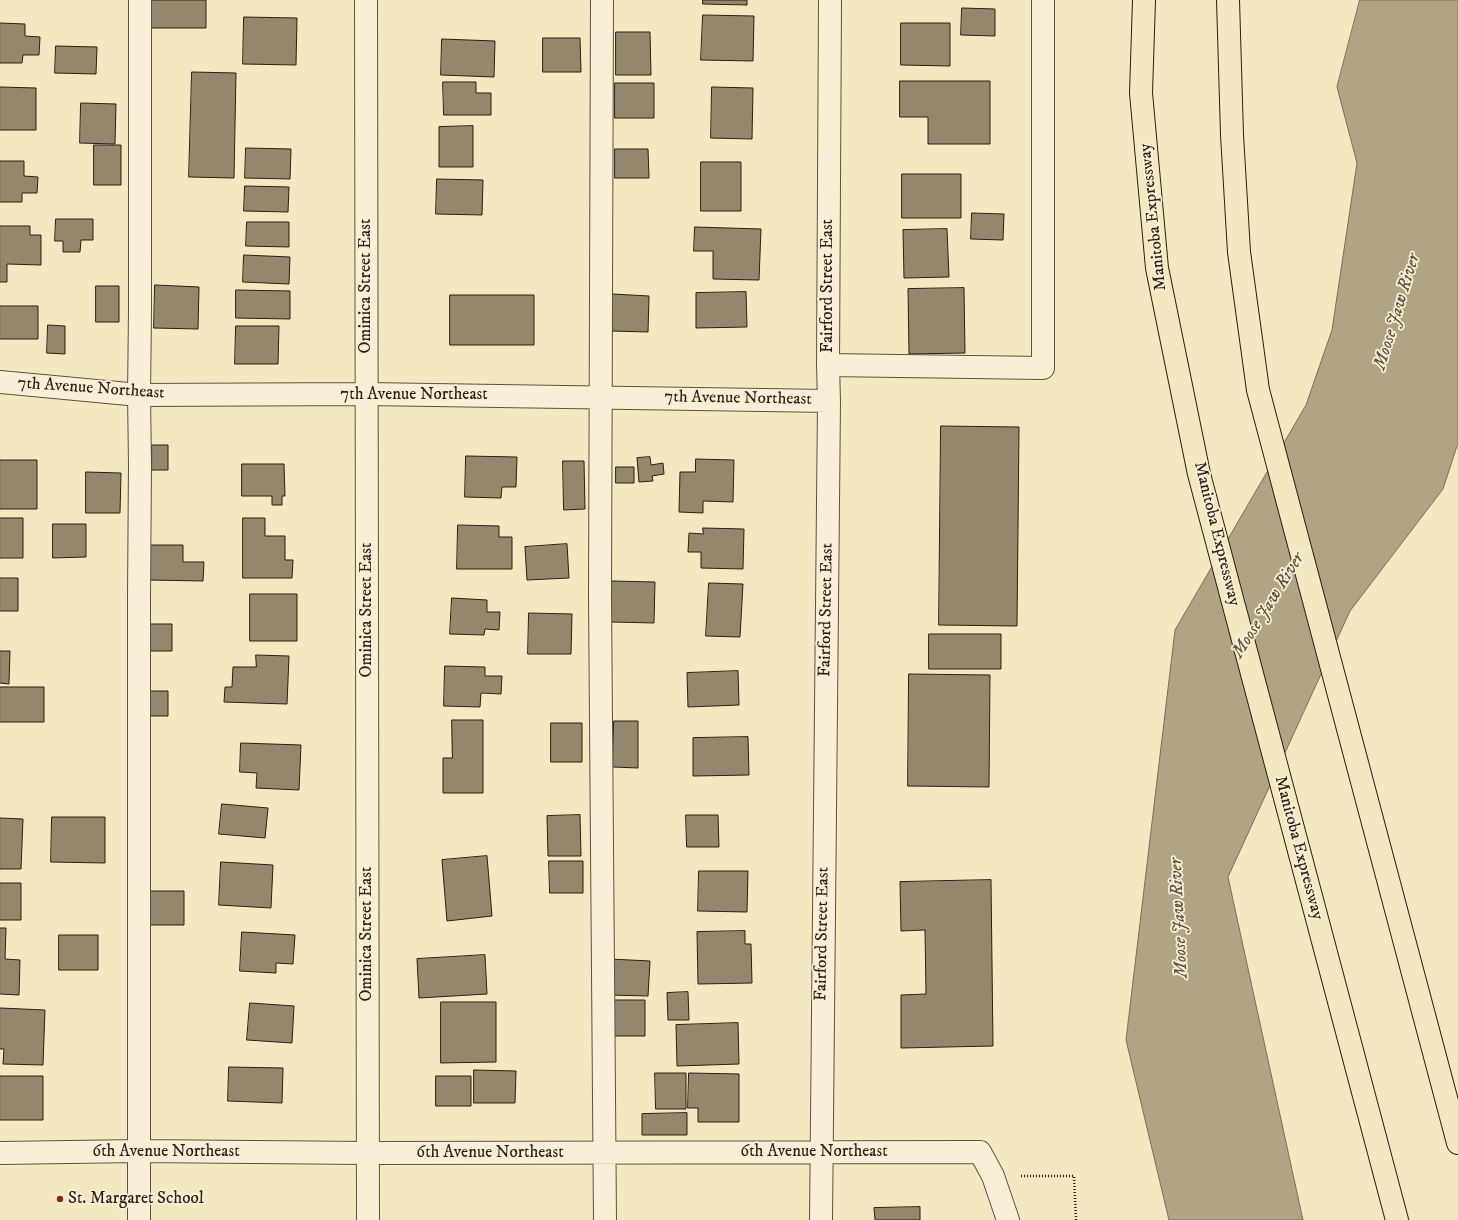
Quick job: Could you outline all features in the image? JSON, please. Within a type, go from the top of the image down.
[{"type":"main road","name":"Manitoba Expressway","points":[[1144,0],[1141,93],[1158,268],[1199,474],[1397,1220]]},
{"type":"main road","points":[[1228,0],[1232,135],[1239,252],[1258,390],[1458,1143]]},
{"type":"street","points":[[139,1220],[138,596],[140,464],[138,395],[140,312],[140,0]]},
{"type":"street","name":"Ominica Street East","points":[[366,0],[368,1220]]},
{"type":"street","points":[[602,0],[602,397],[600,596],[606,1220]]},
{"type":"street","name":"Fairford Street East","points":[[821,1220],[829,401],[830,0]]},
{"type":"street","points":[[828,365],[1043,368],[1043,0]]},
{"type":"street","name":"7th Avenue Northeast","points":[[0,382],[138,395],[367,394],[829,401]]},
{"type":"street","name":"6th Avenue Northeast","points":[[0,1153],[139,1151],[368,1153],[980,1152],[994,1176]]},
{"type":"street","points":[[994,1176],[1008,1220]]},
{"type":"path","points":[[994,1176],[1074,1176],[1076,1220]]},
{"type":"water","name":"Moose Jaw River","points":[[1360,0],[1458,0],[1458,443],[1443,489],[1350,611],[1228,877],[1303,1220],[1169,1220],[1126,1040],[1175,630],[1306,405],[1332,330],[1357,163],[1337,87]]},
{"type":"building","points":[[152,0],[206,0],[206,28],[151,28]]},
{"type":"building","points":[[703,0],[747,0],[747,5],[703,4]]},
{"type":"building","points":[[962,8],[995,9],[995,36],[961,35]]},
{"type":"building","points":[[703,15],[754,16],[753,61],[701,60]]},
{"type":"building","points":[[244,17],[297,18],[296,65],[243,64]]},
{"type":"building","points":[[0,23],[25,24],[25,36],[40,37],[39,55],[23,55],[22,63],[0,63]]},
{"type":"building","points":[[901,23],[950,23],[950,66],[901,65]]},
{"type":"building","points":[[616,32],[650,32],[651,75],[616,75]]},
{"type":"building","points":[[543,38],[580,38],[581,72],[543,72]]},
{"type":"building","points":[[442,39],[495,41],[494,77],[441,75]]},
{"type":"building","points":[[56,46],[97,47],[96,74],[55,73]]},
{"type":"building","points":[[192,72],[236,73],[234,178],[189,177]]},
{"type":"building","points":[[900,81],[990,81],[990,144],[928,144],[928,117],[900,117]]},
{"type":"building","points":[[443,82],[476,82],[476,93],[491,93],[491,115],[444,115]]},
{"type":"building","points":[[615,83],[654,83],[654,118],[615,118]]},
{"type":"building","points":[[0,87],[36,88],[36,130],[0,130]]},
{"type":"building","points":[[712,87],[753,88],[752,139],[711,138]]},
{"type":"building","points":[[81,103],[116,104],[115,144],[80,143]]},
{"type":"building","points":[[473,126],[473,167],[439,167],[439,127]]},
{"type":"building","points":[[94,145],[121,145],[121,185],[94,185]]},
{"type":"building","points":[[246,148],[291,149],[290,179],[245,178]]},
{"type":"building","points":[[615,149],[648,149],[649,178],[615,178]]},
{"type":"building","points":[[0,161],[24,161],[24,176],[38,177],[37,193],[22,193],[22,202],[0,202]]},
{"type":"building","points":[[701,162],[741,162],[741,211],[701,211]]},
{"type":"building","points":[[902,174],[961,174],[961,218],[902,218]]},
{"type":"building","points":[[437,179],[483,180],[482,215],[436,214]]},
{"type":"building","points":[[245,186],[289,187],[288,212],[244,211]]},
{"type":"building","points":[[972,213],[1004,214],[1003,240],[971,239]]},
{"type":"building","points":[[56,219],[93,219],[93,240],[81,240],[80,252],[63,252],[63,241],[55,241]]},
{"type":"building","points":[[247,222],[289,222],[289,247],[246,246]]},
{"type":"building","points":[[0,226],[30,226],[30,235],[41,235],[41,265],[7,264],[7,282],[0,282]]},
{"type":"building","points":[[695,227],[761,229],[759,280],[713,279],[713,251],[694,251]]},
{"type":"building","points":[[947,229],[949,277],[904,278],[903,230]]},
{"type":"building","points":[[244,255],[290,257],[289,284],[243,282]]},
{"type":"building","points":[[155,285],[199,287],[198,329],[154,328]]},
{"type":"building","points":[[96,286],[119,286],[119,322],[96,322]]},
{"type":"building","points":[[964,288],[965,353],[909,354],[908,289]]},
{"type":"building","points":[[236,290],[290,291],[290,319],[236,318]]},
{"type":"building","points":[[746,292],[747,327],[696,328],[696,293]]},
{"type":"building","points":[[613,294],[649,296],[648,332],[612,331]]},
{"type":"building","points":[[450,295],[534,295],[534,345],[450,345]]},
{"type":"building","points":[[0,306],[38,306],[38,339],[0,339]]},
{"type":"building","points":[[48,325],[65,326],[65,354],[47,353]]},
{"type":"building","points":[[236,326],[279,326],[278,364],[235,364]]},
{"type":"building","points":[[941,426],[1019,427],[1017,626],[939,625]]},
{"type":"building","points":[[152,445],[168,445],[168,470],[152,470]]},
{"type":"building","points":[[466,456],[517,457],[516,487],[502,487],[501,498],[465,497]]},
{"type":"building","points":[[650,457],[651,465],[663,463],[664,474],[652,476],[653,481],[639,482],[637,458]]},
{"type":"building","points":[[696,459],[734,460],[733,502],[703,501],[703,513],[679,512],[680,472],[695,472]]},
{"type":"building","points":[[0,460],[37,460],[37,509],[0,509]]},
{"type":"building","points":[[563,461],[584,461],[585,509],[564,510]]},
{"type":"building","points":[[242,464],[284,464],[285,496],[282,496],[282,505],[272,505],[272,496],[242,496]]},
{"type":"building","points":[[616,467],[634,467],[634,483],[616,483]]},
{"type":"building","points":[[86,472],[121,473],[120,513],[86,513]]},
{"type":"building","points":[[0,518],[23,518],[23,558],[0,558]]},
{"type":"building","points":[[243,518],[265,518],[265,536],[285,536],[285,560],[293,560],[292,578],[243,578]]},
{"type":"building","points":[[53,524],[86,524],[86,557],[53,558]]},
{"type":"building","points":[[458,525],[499,526],[499,537],[512,537],[512,569],[457,569]]},
{"type":"building","points":[[703,528],[744,529],[743,569],[701,568],[701,552],[688,552],[689,533],[703,534]]},
{"type":"building","points":[[567,544],[569,578],[527,580],[525,547]]},
{"type":"building","points":[[148,545],[183,545],[183,562],[204,562],[203,581],[148,580]]},
{"type":"building","points":[[0,578],[18,578],[18,611],[0,611]]},
{"type":"building","points":[[612,581],[655,582],[654,623],[611,622]]},
{"type":"building","points":[[709,583],[743,584],[740,637],[706,636]]},
{"type":"building","points":[[250,594],[297,594],[297,641],[250,641]]},
{"type":"building","points":[[452,598],[487,600],[487,612],[500,612],[499,630],[485,629],[484,635],[450,634]]},
{"type":"building","points":[[529,613],[572,614],[571,654],[528,654]]},
{"type":"building","points":[[145,624],[172,624],[172,651],[145,651]]},
{"type":"building","points":[[929,634],[1001,634],[1001,669],[929,669]]},
{"type":"building","points":[[0,651],[10,651],[9,684],[0,683]]},
{"type":"building","points":[[256,655],[289,656],[287,704],[224,702],[225,687],[232,687],[233,667],[256,667]]},
{"type":"building","points":[[445,666],[485,667],[485,676],[502,676],[501,694],[481,693],[480,707],[444,706]]},
{"type":"building","points":[[738,671],[739,705],[688,707],[687,673]]},
{"type":"building","points":[[909,674],[990,675],[989,787],[908,786]]},
{"type":"building","points":[[0,687],[44,687],[44,722],[0,722]]},
{"type":"building","points":[[147,691],[168,691],[168,716],[147,716]]},
{"type":"building","points":[[452,720],[483,720],[483,793],[443,793],[443,758],[452,758]]},
{"type":"building","points":[[614,721],[638,721],[638,768],[613,767]]},
{"type":"building","points":[[551,723],[582,723],[582,762],[551,762]]},
{"type":"building","points":[[748,737],[749,775],[693,776],[693,738]]},
{"type":"building","points":[[241,743],[301,745],[299,790],[256,788],[257,773],[240,772]]},
{"type":"building","points":[[222,804],[268,808],[265,838],[219,834]]},
{"type":"building","points":[[580,815],[581,856],[548,856],[547,816]]},
{"type":"building","points":[[686,815],[718,815],[719,847],[687,847]]},
{"type":"building","points":[[52,817],[105,817],[105,863],[51,862]]},
{"type":"building","points":[[0,818],[23,819],[21,869],[0,869]]},
{"type":"building","points":[[487,856],[492,916],[447,921],[442,860]]},
{"type":"building","points":[[549,861],[583,861],[583,893],[550,893]]},
{"type":"building","points":[[221,862],[273,865],[271,908],[219,905]]},
{"type":"building","points":[[699,871],[748,871],[747,912],[698,911]]},
{"type":"building","points":[[991,880],[993,1046],[901,1048],[901,995],[926,994],[925,930],[901,931],[900,882]]},
{"type":"building","points":[[0,883],[21,883],[21,920],[0,920]]},
{"type":"building","points":[[145,891],[184,891],[184,925],[145,925]]},
{"type":"building","points":[[0,928],[6,928],[5,959],[20,960],[19,995],[0,994]]},
{"type":"building","points":[[745,931],[745,944],[751,944],[752,983],[698,984],[697,932]]},
{"type":"building","points":[[242,932],[295,935],[293,964],[276,963],[276,973],[240,971]]},
{"type":"building","points":[[59,935],[98,935],[98,970],[59,970]]},
{"type":"building","points":[[485,955],[487,994],[419,998],[417,959]]},
{"type":"building","points":[[610,959],[650,961],[648,996],[609,995]]},
{"type":"building","points":[[688,992],[689,1020],[668,1020],[667,993]]},
{"type":"building","points":[[610,1000],[645,1000],[645,1036],[610,1036]]},
{"type":"building","points":[[441,1002],[496,1002],[496,1062],[441,1063]]},
{"type":"building","points":[[250,1003],[294,1006],[292,1043],[247,1040]]},
{"type":"building","points":[[0,1008],[45,1010],[43,1065],[3,1064],[4,1049],[0,1049]]},
{"type":"building","points":[[738,1023],[739,1064],[677,1066],[676,1025]]},
{"type":"building","points":[[229,1067],[283,1068],[282,1103],[228,1101]]},
{"type":"building","points":[[474,1070],[516,1071],[515,1103],[474,1103]]},
{"type":"building","points":[[655,1073],[686,1073],[686,1109],[656,1109]]},
{"type":"building","points":[[689,1073],[739,1074],[739,1122],[698,1122],[698,1108],[688,1108]]},
{"type":"building","points":[[0,1076],[43,1076],[43,1120],[0,1120]]},
{"type":"building","points":[[436,1076],[471,1076],[471,1106],[436,1106]]},
{"type":"building","points":[[687,1113],[687,1135],[642,1135],[642,1114]]},
{"type":"building","points":[[920,1207],[920,1220],[875,1220],[874,1208]]},
{"type":"place","name":"St. Margaret School","points":[[60,1199]]}]
